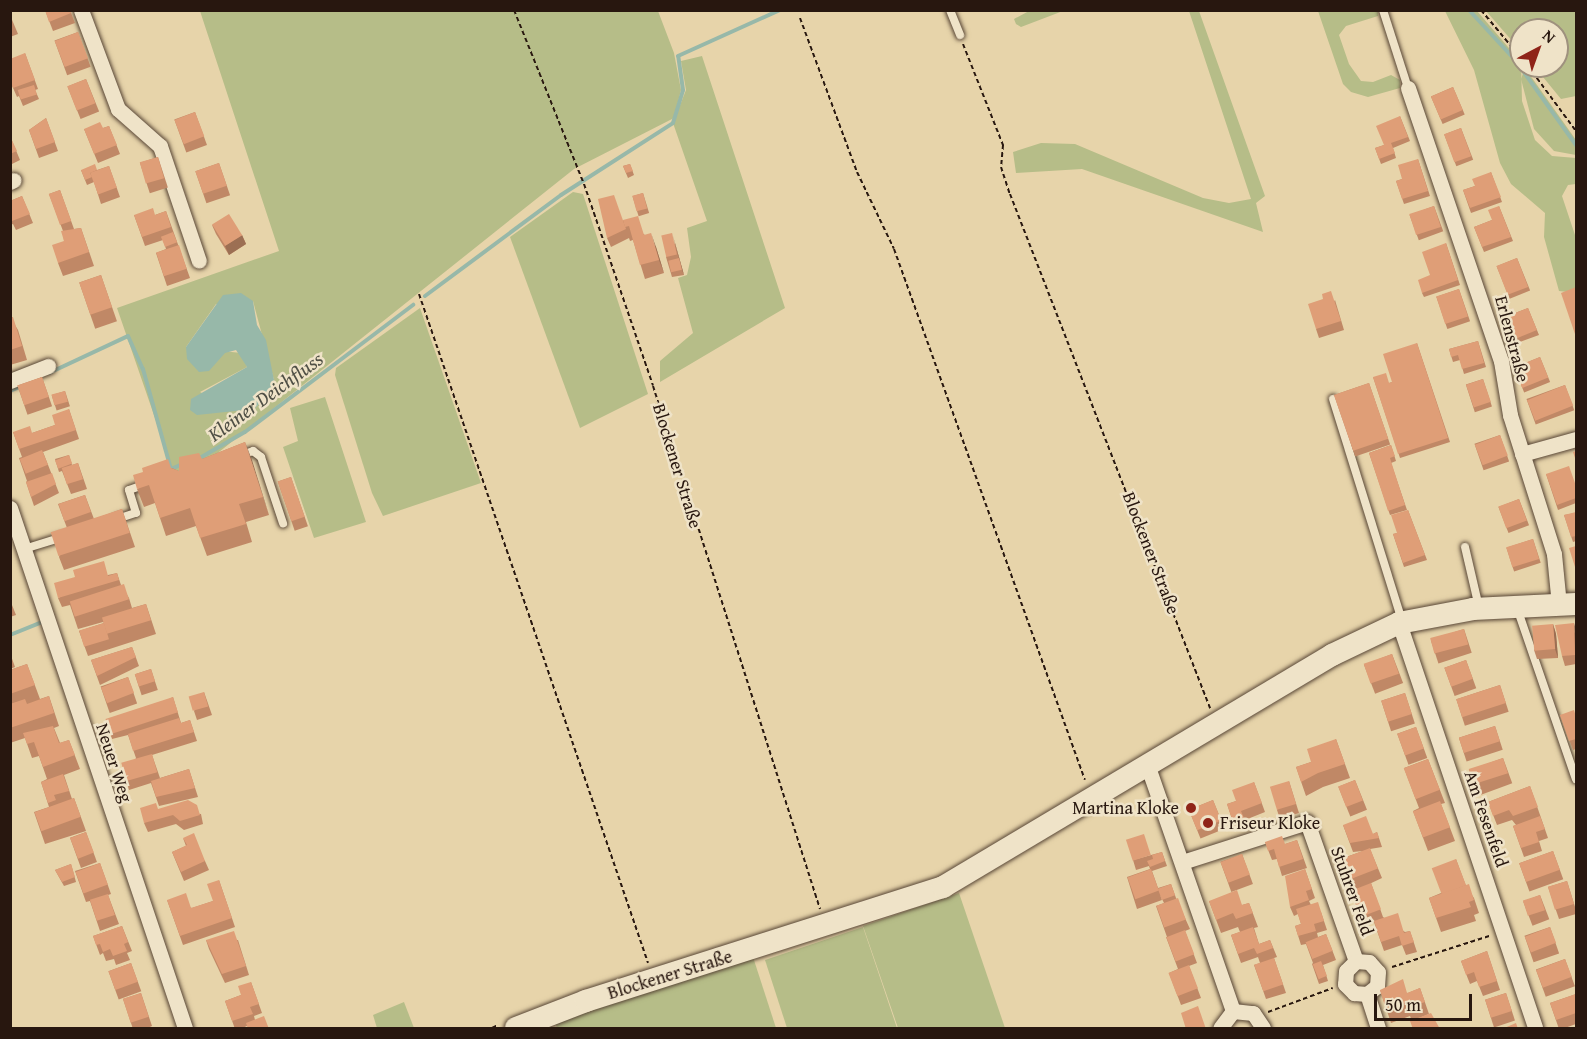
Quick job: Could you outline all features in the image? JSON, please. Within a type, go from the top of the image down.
[{"type":"street","points":[[81,10],[118,109],[160,146],[200,261]]},
{"type":"street","name":"Erlenstraße","points":[[1408,88],[1501,361],[1522,454],[1568,604]]},
{"type":"street","points":[[10,381],[48,366]]},
{"type":"street","points":[[1522,454],[1576,439]]},
{"type":"street","name":"Neuer Weg","points":[[10,508],[185,1029]]},
{"type":"street","name":"Blockener Straße","points":[[516,1029],[560,1010],[943,887],[1332,656],[1401,622],[1479,609],[1568,604]]},
{"type":"street","name":"Am Fesenfeld","points":[[1401,622],[1535,1029]]},
{"type":"street","points":[[1148,767],[1233,1011]]},
{"type":"street","name":"Stuhrer Feld","points":[[1182,862],[1307,822],[1356,961]]},
{"type":"street","name":"Stuhrer Feld","points":[[1346,984],[1346,971],[1356,961],[1369,962],[1378,972]]},
{"type":"street","points":[[1346,984],[1354,993],[1367,994],[1377,986],[1378,972]]},
{"type":"street","points":[[1367,994],[1378,1029]]},
{"type":"street","points":[[1220,1029],[1233,1011],[1244,1010],[1260,1022]]},
{"type":"lane","points":[[950,10],[960,34]]},
{"type":"lane","points":[[1383,10],[1408,88]]},
{"type":"lane","points":[[1333,399],[1401,622]]},
{"type":"lane","points":[[235,458],[253,452],[261,457],[283,523]]},
{"type":"lane","points":[[103,524],[136,513],[129,490],[161,479]]},
{"type":"lane","points":[[24,549],[69,535]]},
{"type":"lane","points":[[1465,547],[1479,609]]},
{"type":"lane","points":[[1516,607],[1576,779]]},
{"type":"path","name":"Blockener Straße","points":[[514,10],[584,184],[653,386],[825,926]]},
{"type":"path","points":[[1481,10],[1509,43]]},
{"type":"path","points":[[800,18],[857,172],[894,249],[1094,799]]},
{"type":"path","name":"Blockener Straße","points":[[960,34],[1003,145],[1001,167],[1010,194],[1216,725]]},
{"type":"path","points":[[1537,78],[1576,132]]},
{"type":"path","points":[[419,294],[654,980]]},
{"type":"path","points":[[1378,972],[1503,931]]},
{"type":"path","points":[[1260,1022],[1346,984]]},
{"type":"green space","points":[[200,11],[658,11],[674,53],[681,90],[674,118],[574,169],[214,456],[174,473],[117,308],[279,251]],"holes":[[[253,301],[274,380],[270,394],[254,409],[235,411],[200,392],[247,367],[241,353],[186,347],[216,304]]]},
{"type":"green space","points":[[1029,11],[1063,11],[1021,27],[1016,24],[1014,19]]},
{"type":"green space","points":[[1189,11],[1199,11],[1265,196],[1256,203],[1263,232],[1082,169],[1016,173],[1013,152],[1041,143],[1075,144],[1203,198],[1229,203],[1251,199]]},
{"type":"green space","points":[[1318,11],[1378,11],[1378,16],[1346,26],[1339,35],[1349,64],[1361,81],[1373,82],[1391,75],[1400,80],[1400,88],[1368,97],[1351,92],[1343,84]]},
{"type":"green space","points":[[1445,11],[1477,11],[1509,48],[1509,78],[1521,78],[1522,101],[1535,140],[1552,156],[1576,158],[1576,184],[1568,185],[1562,196],[1576,238],[1576,293],[1559,291],[1544,237],[1545,213],[1511,184],[1500,163],[1474,70]]},
{"type":"green space","points":[[1486,11],[1576,11],[1576,96],[1561,99],[1544,78],[1569,78],[1569,18],[1509,18],[1509,37]]},
{"type":"green space","points":[[702,56],[785,308],[660,382],[660,361],[693,333],[678,278],[687,275],[691,257],[687,228],[707,221],[673,123],[686,90],[681,61]]},
{"type":"green space","points":[[1532,78],[1576,140],[1576,155],[1554,151],[1534,129],[1521,79]]},
{"type":"green space","points":[[573,192],[583,194],[648,394],[580,428],[510,237]]},
{"type":"green space","points":[[420,308],[481,483],[383,516],[372,493],[335,375],[336,368]]},
{"type":"green space","points":[[325,397],[366,522],[314,538],[283,447],[298,441],[290,408]]},
{"type":"green space","points":[[959,893],[1005,1028],[898,1028],[863,926]]},
{"type":"green space","points":[[863,927],[897,1028],[787,1028],[765,960]]},
{"type":"green space","points":[[753,957],[776,1028],[557,1028],[554,1020]]},
{"type":"green space","points":[[404,1002],[414,1028],[377,1028],[373,1015]]},
{"type":"water","points":[[241,293],[253,301],[257,325],[266,340],[274,380],[270,394],[254,409],[197,415],[190,410],[191,399],[247,367],[236,350],[225,353],[209,371],[199,372],[187,359],[186,347],[223,295]]},
{"type":"building","points":[[45,10],[70,10],[71,13],[49,22]]},
{"type":"building","points":[[78,32],[88,58],[65,67],[55,41]]},
{"type":"building","points":[[25,53],[35,80],[13,88],[10,81],[10,59]]},
{"type":"building","points":[[86,79],[95,103],[77,110],[67,86]]},
{"type":"building","points":[[34,85],[37,95],[21,100],[18,90]]},
{"type":"building","points":[[1453,87],[1463,110],[1441,119],[1431,96]]},
{"type":"building","points":[[195,112],[204,136],[184,144],[174,120]]},
{"type":"building","points":[[1400,116],[1408,137],[1391,143],[1395,153],[1379,159],[1375,148],[1384,145],[1376,126]]},
{"type":"building","points":[[46,118],[55,142],[36,149],[29,130]]},
{"type":"building","points":[[100,122],[103,128],[109,126],[117,145],[94,154],[84,129]]},
{"type":"building","points":[[1461,128],[1471,156],[1454,162],[1444,134]]},
{"type":"building","points":[[10,136],[17,151],[10,154]]},
{"type":"building","points":[[158,157],[164,178],[146,183],[140,162]]},
{"type":"building","points":[[1418,159],[1428,191],[1402,199],[1396,181],[1402,179],[1398,165]]},
{"type":"building","points":[[219,163],[227,186],[203,194],[195,171]]},
{"type":"building","points":[[95,164],[97,170],[90,173],[92,177],[85,180],[81,170]]},
{"type":"building","points":[[630,164],[633,171],[626,173],[623,166]]},
{"type":"building","points":[[109,166],[117,188],[98,194],[90,173]]},
{"type":"building","points":[[1491,172],[1501,197],[1470,208],[1463,190],[1475,186],[1472,179]]},
{"type":"building","points":[[60,190],[71,221],[60,225],[49,194]]},
{"type":"building","points":[[643,193],[647,208],[637,211],[632,196]]},
{"type":"building","points":[[614,195],[626,229],[607,238],[598,199]]},
{"type":"building","points":[[22,196],[30,214],[12,221],[10,201]]},
{"type":"building","points":[[1434,206],[1441,227],[1416,235],[1409,214]]},
{"type":"building","points":[[1499,206],[1511,237],[1482,247],[1474,227],[1492,220],[1488,210]]},
{"type":"building","points":[[153,208],[155,215],[166,211],[171,227],[142,237],[134,215]]},
{"type":"building","points":[[229,214],[242,235],[225,246],[212,225]]},
{"type":"building","points":[[638,216],[644,235],[651,233],[659,260],[640,265],[629,226],[625,227],[623,220]]},
{"type":"building","points":[[81,228],[89,252],[58,263],[52,245],[64,241],[61,231]]},
{"type":"building","points":[[173,232],[177,242],[165,247],[161,237]]},
{"type":"building","points":[[672,233],[677,254],[666,257],[661,235]]},
{"type":"building","points":[[1446,243],[1458,280],[1422,293],[1418,280],[1430,275],[1422,252]]},
{"type":"building","points":[[179,245],[187,269],[164,276],[156,252]]},
{"type":"building","points":[[679,258],[682,270],[671,272],[668,261]]},
{"type":"building","points":[[1517,258],[1528,287],[1508,295],[1496,266]]},
{"type":"building","points":[[101,275],[112,307],[90,315],[79,282]]},
{"type":"building","points":[[1576,287],[1576,337],[1561,293]]},
{"type":"building","points":[[1459,289],[1468,317],[1445,324],[1436,296]]},
{"type":"building","points":[[1331,291],[1341,321],[1316,329],[1308,304],[1323,299],[1322,294]]},
{"type":"building","points":[[1513,308],[1515,313],[1528,308],[1537,330],[1515,339],[1504,311]]},
{"type":"building","points":[[10,317],[13,317],[22,346],[10,350]]},
{"type":"building","points":[[1478,341],[1484,363],[1462,369],[1458,355],[1451,357],[1449,349]]},
{"type":"building","points":[[1417,343],[1448,438],[1398,454],[1373,377],[1386,373],[1389,383],[1392,382],[1383,354]]},
{"type":"building","points":[[1540,357],[1548,377],[1522,388],[1514,367]]},
{"type":"building","points":[[42,377],[49,397],[24,405],[17,385]]},
{"type":"building","points":[[1483,379],[1491,402],[1474,408],[1466,385]]},
{"type":"building","points":[[1369,383],[1388,439],[1353,451],[1334,395]]},
{"type":"building","points":[[1565,385],[1573,405],[1535,421],[1527,400]]},
{"type":"building","points":[[65,391],[68,402],[54,405],[51,395]]},
{"type":"building","points":[[69,409],[76,430],[19,449],[13,432],[30,426],[32,433],[55,425],[52,415]]},
{"type":"building","points":[[1500,435],[1508,456],[1483,465],[1475,445]]},
{"type":"building","points":[[245,442],[263,497],[239,504],[246,524],[200,538],[190,508],[160,518],[149,485],[137,489],[133,475],[143,472],[142,468],[168,459],[171,468],[179,471],[179,457],[199,453],[202,459]]},
{"type":"building","points":[[1391,445],[1395,456],[1390,458],[1405,505],[1388,511],[1369,453]]},
{"type":"building","points":[[42,450],[48,465],[26,474],[20,459]]},
{"type":"building","points":[[69,455],[72,463],[58,469],[55,460]]},
{"type":"building","points":[[78,463],[83,479],[67,484],[62,468]]},
{"type":"building","points":[[1569,466],[1576,486],[1576,498],[1557,505],[1546,474]]},
{"type":"building","points":[[52,473],[56,484],[31,497],[26,482]]},
{"type":"building","points":[[291,477],[305,517],[291,521],[278,482]]},
{"type":"building","points":[[85,495],[91,512],[64,521],[59,504]]},
{"type":"building","points":[[1519,499],[1527,521],[1506,528],[1498,507]]},
{"type":"building","points":[[122,509],[130,533],[58,556],[51,532]]},
{"type":"building","points":[[1408,510],[1425,555],[1403,563],[1393,534],[1397,533],[1391,515]]},
{"type":"building","points":[[1576,512],[1576,536],[1571,537],[1564,515]]},
{"type":"building","points":[[1533,539],[1539,559],[1512,567],[1506,547]]},
{"type":"building","points":[[1576,546],[1576,567],[1575,567],[1569,548]]},
{"type":"building","points":[[104,561],[108,576],[117,573],[119,580],[58,598],[54,583],[75,577],[73,570]]},
{"type":"building","points":[[124,584],[129,599],[75,617],[70,602]]},
{"type":"building","points":[[146,604],[151,620],[107,634],[102,617]]},
{"type":"building","points":[[104,623],[109,639],[84,647],[79,631]]},
{"type":"building","points":[[1574,623],[1575,655],[1562,656],[1555,625]]},
{"type":"building","points":[[1553,624],[1555,649],[1534,651],[1532,626]]},
{"type":"building","points":[[1464,629],[1468,644],[1434,654],[1430,638]]},
{"type":"building","points":[[132,647],[136,657],[97,676],[91,660]]},
{"type":"building","points":[[1392,654],[1399,674],[1370,684],[1364,664]]},
{"type":"building","points":[[1466,660],[1473,679],[1451,687],[1444,668]]},
{"type":"building","points":[[27,664],[35,685],[10,694],[10,670]]},
{"type":"building","points":[[151,669],[155,681],[139,687],[135,674]]},
{"type":"building","points":[[128,677],[134,693],[107,703],[101,687]]},
{"type":"building","points":[[1500,685],[1506,703],[1462,717],[1456,699]]},
{"type":"building","points":[[204,692],[208,706],[193,711],[189,696]]},
{"type":"building","points":[[1405,693],[1412,714],[1388,722],[1381,701]]},
{"type":"building","points":[[49,696],[54,713],[10,728],[10,704],[25,699],[27,704]]},
{"type":"building","points":[[173,697],[178,712],[110,734],[105,719]]},
{"type":"building","points":[[1574,710],[1576,739],[1569,741],[1560,715]]},
{"type":"building","points":[[179,718],[181,723],[190,720],[194,732],[133,751],[128,734]]},
{"type":"building","points":[[53,726],[59,743],[69,740],[75,755],[43,767],[34,742],[27,744],[23,733]]},
{"type":"building","points":[[1495,726],[1500,741],[1464,753],[1459,738]]},
{"type":"building","points":[[1416,727],[1424,749],[1405,755],[1397,734]]},
{"type":"building","points":[[1336,739],[1345,764],[1318,773],[1301,782],[1296,767],[1311,762],[1307,749]]},
{"type":"building","points":[[152,754],[157,772],[126,781],[121,763]]},
{"type":"building","points":[[1503,758],[1508,773],[1474,784],[1469,769]]},
{"type":"building","points":[[1428,759],[1440,790],[1416,799],[1404,768]]},
{"type":"building","points":[[189,769],[195,788],[156,797],[151,781]]},
{"type":"building","points":[[63,774],[69,791],[54,795],[56,800],[48,803],[41,782]]},
{"type":"building","points":[[1355,780],[1363,801],[1346,807],[1338,786]]},
{"type":"building","points":[[1289,781],[1296,804],[1277,810],[1270,787]]},
{"type":"building","points":[[1254,782],[1262,803],[1241,811],[1244,818],[1233,822],[1227,804],[1236,801],[1232,790]]},
{"type":"building","points":[[1530,786],[1538,807],[1513,816],[1509,810],[1493,816],[1488,802]]},
{"type":"building","points":[[74,798],[81,817],[41,831],[35,812]]},
{"type":"building","points":[[188,800],[197,805],[200,815],[180,821],[173,815],[144,823],[140,808],[156,803],[158,809]]},
{"type":"building","points":[[1213,800],[1221,820],[1197,830],[1189,810]]},
{"type":"building","points":[[1440,801],[1450,827],[1423,838],[1413,811]]},
{"type":"building","points":[[1366,816],[1373,834],[1377,832],[1379,838],[1350,843],[1343,825]]},
{"type":"building","points":[[1540,816],[1545,829],[1536,832],[1539,842],[1521,848],[1513,826]]},
{"type":"building","points":[[86,832],[94,853],[78,859],[70,838]]},
{"type":"building","points":[[194,833],[205,861],[181,872],[172,852],[187,845],[183,838]]},
{"type":"building","points":[[1144,834],[1151,855],[1133,861],[1126,840]]},
{"type":"building","points":[[1282,836],[1285,844],[1297,840],[1303,859],[1279,867],[1274,849],[1268,851],[1265,842]]},
{"type":"building","points":[[1370,848],[1378,869],[1351,879],[1343,858]]},
{"type":"building","points":[[1553,851],[1560,870],[1526,882],[1519,863]]},
{"type":"building","points":[[1162,852],[1165,861],[1150,867],[1147,861],[1153,859],[1152,855]]},
{"type":"building","points":[[1242,854],[1250,875],[1228,883],[1221,862]]},
{"type":"building","points":[[1456,859],[1466,885],[1442,894],[1432,868]]},
{"type":"building","points":[[100,863],[108,885],[83,894],[76,872]]},
{"type":"building","points":[[71,864],[75,877],[62,882],[55,870]]},
{"type":"building","points":[[1151,869],[1159,891],[1135,899],[1128,878]]},
{"type":"building","points":[[1305,869],[1312,889],[1306,891],[1309,900],[1290,907],[1285,876]]},
{"type":"building","points":[[219,880],[232,918],[180,936],[167,900],[186,893],[191,908],[213,901],[207,884]]},
{"type":"building","points":[[1567,881],[1574,904],[1555,910],[1548,887]]},
{"type":"building","points":[[1371,883],[1381,909],[1360,917],[1350,891]]},
{"type":"building","points":[[1171,884],[1175,895],[1162,900],[1158,889]]},
{"type":"building","points":[[1469,884],[1474,900],[1469,902],[1471,907],[1436,918],[1429,898]]},
{"type":"building","points":[[1237,890],[1242,905],[1249,903],[1253,913],[1236,919],[1233,913],[1216,920],[1209,901]]},
{"type":"building","points":[[108,894],[115,915],[97,921],[90,900]]},
{"type":"building","points":[[1540,895],[1545,910],[1528,916],[1523,901]]},
{"type":"building","points":[[1178,898],[1186,920],[1164,927],[1156,906]]},
{"type":"building","points":[[1318,902],[1324,921],[1314,924],[1316,931],[1298,936],[1295,926],[1301,924],[1296,909]]},
{"type":"building","points":[[1398,913],[1404,933],[1410,931],[1414,942],[1402,946],[1399,936],[1381,942],[1374,921]]},
{"type":"building","points":[[122,926],[128,942],[124,944],[127,951],[113,956],[110,949],[103,952],[100,944],[96,945],[93,936]]},
{"type":"building","points":[[1253,927],[1259,944],[1270,940],[1273,948],[1257,954],[1254,948],[1238,954],[1231,935]]},
{"type":"building","points":[[1550,927],[1556,943],[1531,953],[1525,937]]},
{"type":"building","points":[[1185,930],[1194,954],[1176,961],[1166,937]]},
{"type":"building","points":[[234,931],[246,966],[222,974],[206,940]]},
{"type":"building","points":[[1326,934],[1333,951],[1312,959],[1306,942]]},
{"type":"building","points":[[1487,951],[1497,981],[1479,987],[1474,972],[1466,975],[1461,961]]},
{"type":"building","points":[[1274,958],[1283,984],[1263,991],[1254,965]]},
{"type":"building","points":[[1565,959],[1572,977],[1543,988],[1536,970]]},
{"type":"building","points":[[1321,961],[1327,976],[1319,979],[1313,964]]},
{"type":"building","points":[[131,963],[138,982],[115,990],[108,971]]},
{"type":"building","points":[[1189,965],[1198,988],[1177,996],[1168,973]]},
{"type":"building","points":[[1403,979],[1407,993],[1420,988],[1425,1002],[1407,1008],[1405,1003],[1386,1009],[1380,990]]},
{"type":"building","points":[[251,982],[259,1004],[250,1007],[253,1014],[232,1021],[225,1001],[241,995],[238,986]]},
{"type":"building","points":[[141,993],[149,1017],[131,1023],[123,999]]},
{"type":"building","points":[[1506,993],[1512,1011],[1491,1018],[1485,1000]]},
{"type":"building","points":[[1576,994],[1576,1013],[1556,1020],[1550,1003]]},
{"type":"building","points":[[1198,1006],[1206,1029],[1186,1029],[1181,1013]]},
{"type":"building","points":[[1431,1013],[1440,1029],[1413,1029],[1410,1021]]},
{"type":"building","points":[[264,1016],[269,1029],[248,1029],[246,1023]]},
{"type":"building","points":[[1516,1023],[1518,1029],[1502,1029]]},
{"type":"waterway","name":"Kleiner Deichfluss","points":[[425,296],[561,195],[673,123],[683,90],[678,56],[780,10]]},
{"type":"waterway","points":[[1469,10],[1509,53]]},
{"type":"waterway","points":[[1528,78],[1576,145]]},
{"type":"waterway","name":"Kleiner Deichfluss","points":[[198,459],[245,432],[413,305]]},
{"type":"waterway","name":"Kleiner Deichfluss","points":[[49,373],[128,336],[143,369],[171,469],[183,464]]},
{"type":"waterway","name":"Kleiner Deichfluss","points":[[10,391],[21,386]]},
{"type":"waterway","name":"Kleiner Deichfluss","points":[[10,635],[43,622]]},
{"type":"place","name":"Martina Kloke","points":[[1191,808]]},
{"type":"place","name":"Friseur Kloke","points":[[1208,823]]}]
